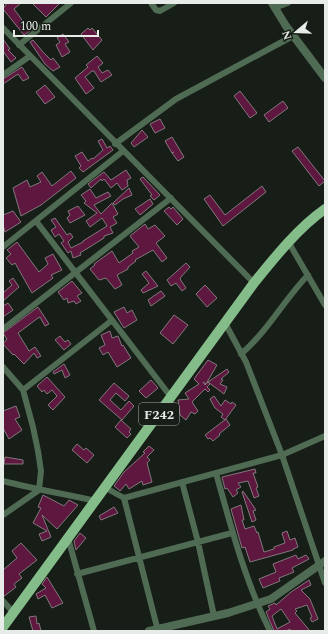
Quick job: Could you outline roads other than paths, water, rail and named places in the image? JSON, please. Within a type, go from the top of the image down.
[{"type":"main road","name":"F242","points":[[3,627],[106,488],[254,283],[289,243],[317,214],[325,209]]},
{"type":"street","points":[[19,45],[71,3]]},
{"type":"street","points":[[151,3],[156,10],[160,11],[174,3]]},
{"type":"street","points":[[288,3],[273,5],[293,36],[325,78]]},
{"type":"street","points":[[3,28],[254,283]]},
{"type":"street","points":[[116,144],[176,99],[293,36]]},
{"type":"street","points":[[3,76],[30,56]]},
{"type":"street","points":[[3,247],[123,151]]},
{"type":"street","points":[[3,329],[171,198]]},
{"type":"street","points":[[36,221],[171,398]]},
{"type":"street","points":[[289,243],[325,305]]},
{"type":"street","points":[[241,354],[252,345],[292,292],[308,276]]},
{"type":"street","points":[[22,390],[111,321]]},
{"type":"street","points":[[225,323],[241,354],[282,455],[322,563],[325,583]]},
{"type":"street","points":[[3,367],[22,390],[33,427],[41,471],[39,490]]},
{"type":"street","points":[[106,488],[124,498],[282,455],[325,436]]},
{"type":"street","points":[[216,473],[232,533],[257,604],[270,631]]},
{"type":"street","points":[[3,481],[39,490],[62,493],[96,501]]},
{"type":"street","points":[[182,482],[198,542],[214,616]]},
{"type":"street","points":[[3,514],[39,490]]},
{"type":"street","points":[[124,498],[155,630],[214,616],[271,599],[322,563]]},
{"type":"street","points":[[77,574],[232,533]]},
{"type":"street","points":[[68,538],[94,631]]},
{"type":"street","points":[[3,601],[14,612]]}]
